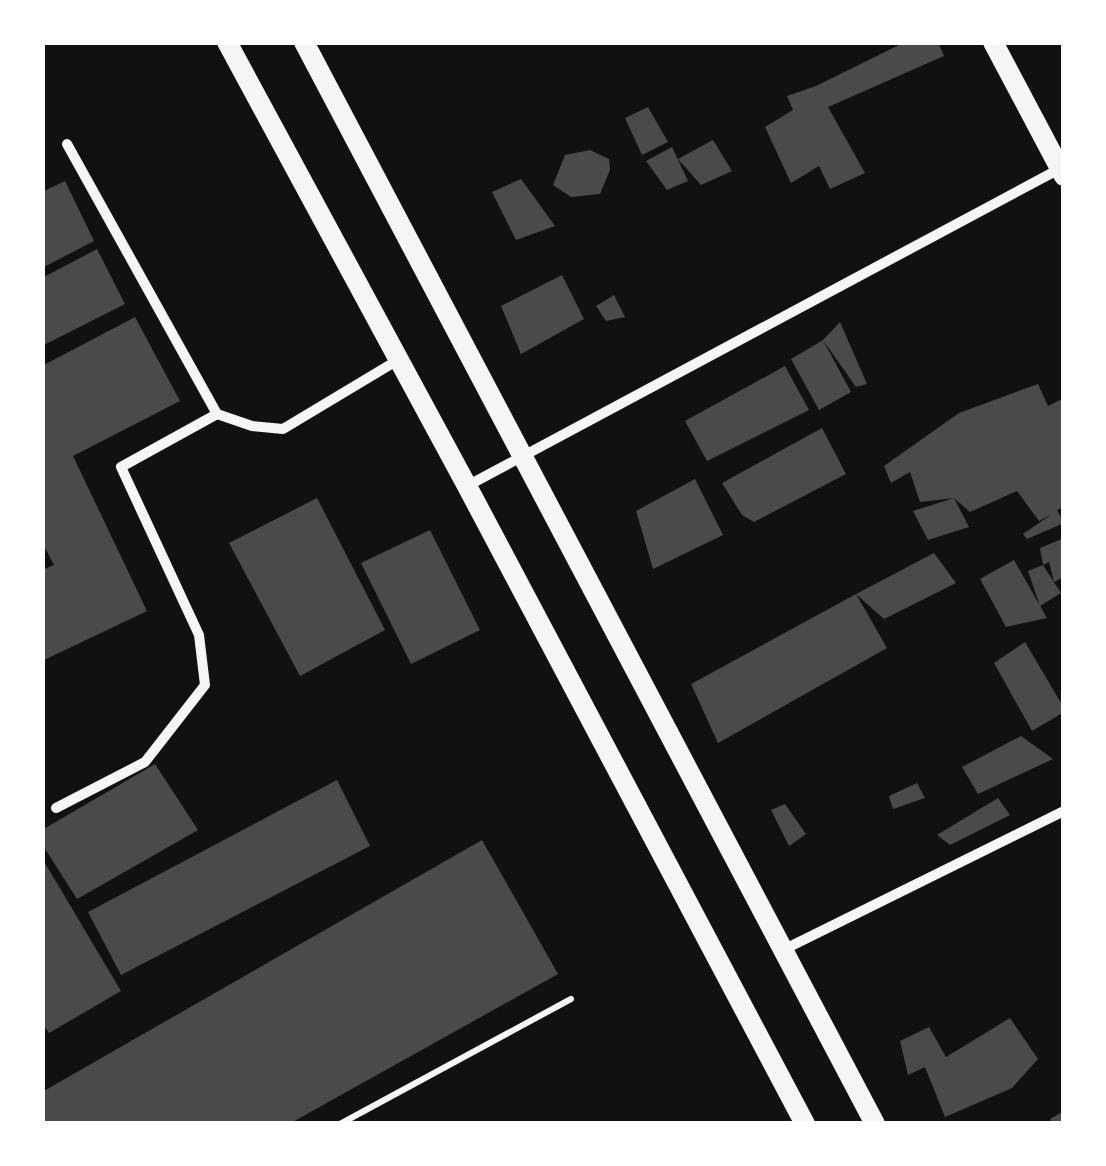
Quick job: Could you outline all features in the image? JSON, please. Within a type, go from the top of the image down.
[{"type":"main road","points":[[228,42],[805,1124]]},
{"type":"main road","points":[[304,42],[874,1124]]},
{"type":"main road","points":[[993,42],[1062,171]]},
{"type":"street","points":[[68,144],[217,414],[252,426],[283,429],[399,360]]},
{"type":"street","points":[[468,486],[1062,171]]},
{"type":"street","points":[[56,808],[145,762],[205,685],[200,635],[121,467],[217,414]]},
{"type":"street","points":[[782,950],[1064,811]]},
{"type":"path","points":[[340,1124],[571,999]]},
{"type":"building","points":[[905,42],[938,42],[944,56],[828,107],[865,173],[830,189],[819,166],[791,183],[765,127],[793,110],[787,96]]},
{"type":"building","points":[[648,107],[668,142],[642,155],[625,118]]},
{"type":"building","points":[[713,140],[732,171],[701,185],[678,159]]},
{"type":"building","points":[[672,147],[688,181],[667,190],[646,161]]},
{"type":"building","points":[[590,150],[609,159],[610,170],[600,194],[571,197],[553,185],[565,155]]},
{"type":"building","points":[[521,179],[555,226],[516,240],[492,192]]},
{"type":"building","points":[[65,181],[94,241],[42,268],[42,192]]},
{"type":"building","points":[[97,249],[125,304],[42,346],[42,278]]},
{"type":"building","points":[[562,275],[584,319],[521,354],[501,306]]},
{"type":"building","points":[[614,295],[625,317],[606,321],[596,306]]},
{"type":"building","points":[[135,317],[180,401],[73,456],[147,611],[42,661],[42,570],[54,565],[42,542],[42,366]]},
{"type":"building","points":[[840,322],[867,384],[856,387],[823,340]]},
{"type":"building","points":[[823,340],[851,392],[819,410],[791,359]]},
{"type":"building","points":[[785,366],[809,410],[707,461],[685,421]]},
{"type":"building","points":[[1038,384],[1048,406],[1064,398],[1064,507],[1057,510],[1064,523],[1027,539],[1023,534],[1052,514],[1039,521],[1017,491],[970,512],[954,498],[920,502],[910,472],[891,483],[884,466],[959,413]]},
{"type":"building","points":[[822,428],[846,474],[754,522],[742,515],[722,483]]},
{"type":"building","points":[[695,479],[723,535],[653,569],[636,511]]},
{"type":"building","points":[[317,498],[385,630],[300,676],[229,543]]},
{"type":"building","points":[[954,498],[969,527],[928,540],[913,511]]},
{"type":"building","points":[[430,530],[480,630],[411,664],[361,563]]},
{"type":"building","points":[[1064,538],[1064,577],[1054,582],[1049,562],[1043,565],[1040,548]]},
{"type":"building","points":[[934,553],[956,583],[884,619],[856,594]]},
{"type":"building","points":[[1014,560],[1047,618],[1006,627],[980,579]]},
{"type":"building","points":[[1043,565],[1061,593],[1040,606],[1028,571]]},
{"type":"building","points":[[856,594],[887,648],[718,743],[691,684]]},
{"type":"building","points":[[1025,642],[1064,708],[1064,712],[1032,731],[994,663]]},
{"type":"building","points":[[1021,736],[1053,759],[978,794],[962,767]]},
{"type":"building","points":[[155,764],[198,830],[77,899],[42,844],[42,830]]},
{"type":"building","points":[[337,780],[370,846],[121,975],[88,912]]},
{"type":"building","points":[[917,783],[925,798],[893,809],[889,796]]},
{"type":"building","points":[[998,798],[1010,815],[950,845],[937,835]]},
{"type":"building","points":[[785,804],[806,834],[789,846],[771,810]]},
{"type":"building","points":[[482,840],[558,974],[289,1124],[42,1124],[42,1092]]},
{"type":"building","points":[[42,858],[121,991],[49,1033],[42,1023]]},
{"type":"building","points":[[1010,1018],[1038,1059],[1012,1088],[945,1117],[925,1067],[908,1075],[900,1041],[929,1027],[946,1057]]},
{"type":"building","points":[[1064,1111],[1064,1124],[1053,1124],[1050,1119]]}]
